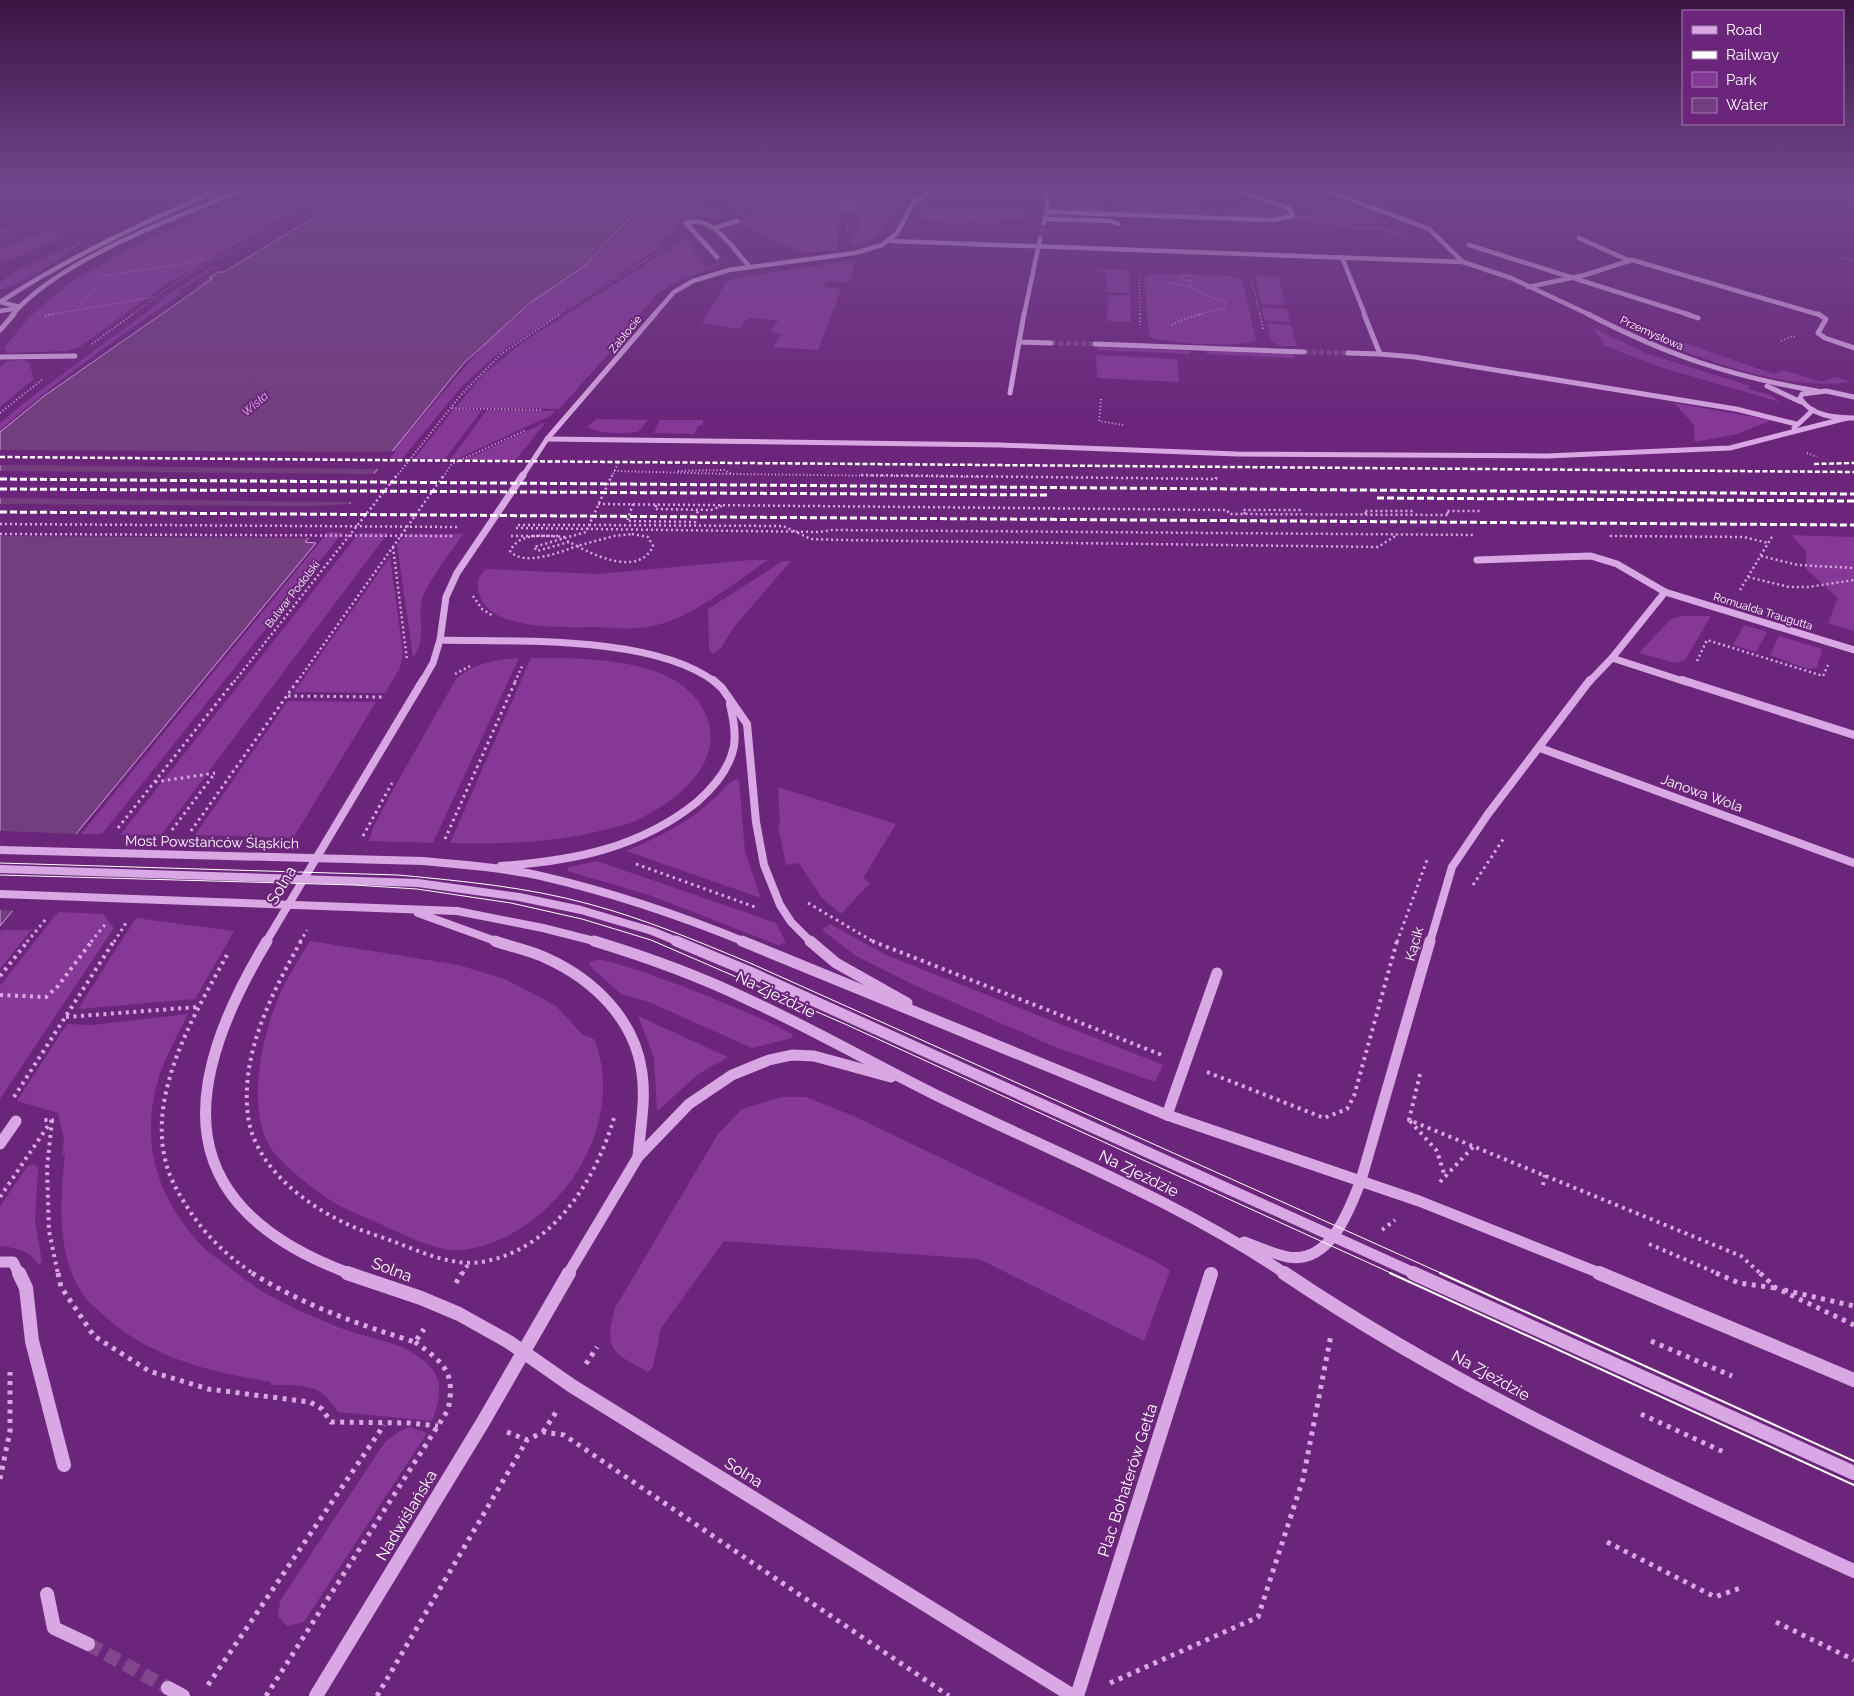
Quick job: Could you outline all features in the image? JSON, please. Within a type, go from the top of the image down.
[{"type":"street","points":[[0,302],[53,267]]},
{"type":"street","points":[[0,330],[20,307],[59,278],[77,267]]},
{"type":"street","name":"Zabłocie","points":[[440,640],[444,606],[457,573],[547,439],[674,292],[701,278],[744,267]]},
{"type":"street","points":[[1010,394],[1034,267]]},
{"type":"street","points":[[1347,267],[1380,354]]},
{"type":"street","name":"Przemysłowa","points":[[1481,267],[1697,364],[1756,381],[1835,392]]},
{"type":"street","points":[[1534,267],[1698,318]]},
{"type":"street","points":[[1527,287],[1569,279],[1609,267]]},
{"type":"street","points":[[1652,267],[1818,314],[1826,319],[1818,333],[1825,338],[1854,348]]},
{"type":"street","points":[[0,302],[20,307]]},
{"type":"street","points":[[0,311],[20,307]]},
{"type":"street","points":[[1019,342],[1051,343]]},
{"type":"street","points":[[1094,344],[1304,352]]},
{"type":"street","points":[[1348,353],[1415,357],[1700,404],[1777,418],[1796,424]]},
{"type":"street","points":[[0,357],[75,356]]},
{"type":"street","name":"Przemysłowa","points":[[1756,381],[1801,402],[1813,410]]},
{"type":"street","points":[[1835,392],[1854,390]]},
{"type":"street","points":[[1801,402],[1802,394],[1817,391]]},
{"type":"street","points":[[1835,392],[1854,397]]},
{"type":"street","points":[[1793,431],[1796,424],[1813,410],[1854,418]]},
{"type":"street","points":[[547,439],[1001,445],[1237,454],[1547,456],[1713,450],[1753,443],[1847,418]]},
{"type":"street","points":[[1477,560],[1591,556],[1617,564],[1666,592]]},
{"type":"street","name":"Romualda Traugutta","points":[[1666,592],[1854,650]]},
{"type":"street","name":"Kącik","points":[[1216,1231],[1289,1257],[1309,1255],[1323,1249],[1349,1212],[1362,1180],[1452,867],[1488,814],[1593,677],[1612,658],[1666,592]]},
{"type":"street","points":[[440,640],[553,643],[645,651],[694,668],[713,680],[747,724],[756,822],[764,865],[780,905],[792,922],[809,940],[836,963],[940,1021]]},
{"type":"street","name":"Solna","points":[[440,640],[433,663],[246,979],[220,1035],[208,1078],[204,1121],[211,1154],[226,1186],[250,1216],[275,1238],[314,1259],[440,1306],[495,1332],[572,1386],[1075,1696]]},
{"type":"street","points":[[1612,658],[1854,735]]},
{"type":"street","points":[[483,867],[529,864],[600,852],[638,840],[667,826],[712,789],[728,768],[734,750],[736,726],[728,697]]},
{"type":"street","name":"Janowa Wola","points":[[1540,748],[1854,863]]},
{"type":"street","name":"Most Powstańców Śląskich","points":[[0,850],[423,861],[483,867]]},
{"type":"street","points":[[483,867],[540,876],[644,904],[702,925],[940,1021],[1070,1077],[1167,1115],[1362,1180],[1565,1259],[1854,1380]]},
{"type":"street","points":[[0,869],[418,883],[519,897],[581,910],[652,931],[750,972],[1854,1473]]},
{"type":"street","name":"Na Zjeździe","points":[[0,894],[457,911],[507,919],[596,940],[738,995],[787,1017],[908,1082],[1216,1231],[1256,1254],[1340,1311],[1542,1423],[1854,1571]]},
{"type":"street","points":[[411,910],[544,958],[577,975],[598,992],[620,1014],[635,1043],[642,1072],[644,1100],[638,1157]]},
{"type":"street","points":[[1167,1115],[1187,1064],[1217,973]]},
{"type":"street","points":[[523,1350],[638,1157],[690,1104],[732,1075],[769,1060],[792,1056],[814,1056],[908,1082]]},
{"type":"street","points":[[0,1144],[16,1120]]},
{"type":"street","points":[[0,1262],[12,1262],[26,1288],[32,1341],[64,1465]]},
{"type":"street","name":"Plac Bohaterów Getta","points":[[1075,1696],[1211,1274]]},
{"type":"street","name":"Nadwiślańska","points":[[316,1696],[478,1430],[523,1350]]},
{"type":"street","points":[[48,1594],[54,1628],[88,1644]]},
{"type":"street","points":[[168,1688],[183,1696]]},
{"type":"path","points":[[75,311],[104,276],[162,267]]},
{"type":"path","points":[[0,413],[75,356],[136,314],[155,297],[200,267]]},
{"type":"path","name":"Bulwar Podolski","points":[[172,830],[215,773],[154,782],[444,416],[501,354],[524,337],[635,267]]},
{"type":"path","points":[[1139,271],[1140,333]]},
{"type":"path","points":[[1178,272],[1199,273]]},
{"type":"path","points":[[1188,275],[1196,278],[1190,281],[1180,277],[1188,275]]},
{"type":"path","points":[[1251,275],[1263,329]]},
{"type":"path","points":[[197,287],[211,278]]},
{"type":"path","points":[[1190,281],[1191,287]]},
{"type":"path","points":[[1165,282],[1191,287],[1226,303],[1224,308],[1208,315],[1173,322],[1171,327],[1179,335],[1195,340],[1196,348]]},
{"type":"path","points":[[1198,297],[1202,293]]},
{"type":"path","points":[[40,316],[155,297]]},
{"type":"path","points":[[451,408],[532,409]]},
{"type":"path","points":[[191,832],[452,464],[550,418],[564,419]]},
{"type":"path","points":[[569,542],[537,551],[534,547],[586,532],[621,456]]},
{"type":"path","points":[[614,471],[678,471],[684,474],[1216,479],[1215,475],[1223,475]]},
{"type":"path","points":[[598,504],[1228,510],[1229,514],[1449,515],[1446,511],[1481,511]]},
{"type":"path","points":[[633,504],[627,521],[695,522],[698,510]]},
{"type":"path","points":[[656,504],[655,509],[698,510],[711,510],[724,505]]},
{"type":"path","points":[[1245,514],[1244,510],[1303,510]]},
{"type":"path","points":[[1366,514],[1364,511],[1415,511]]},
{"type":"path","points":[[0,524],[462,527]]},
{"type":"path","points":[[589,525],[510,526],[820,532],[843,530],[1397,534],[1378,547],[811,539],[783,526],[589,525]]},
{"type":"path","points":[[507,536],[557,536],[569,542],[577,546],[594,555],[602,560],[619,562],[646,556],[654,546],[648,537],[631,533],[612,536],[585,544],[576,546],[536,558],[521,558],[512,554],[511,547],[519,540],[541,536],[567,537]]},
{"type":"path","points":[[0,534],[458,536]]},
{"type":"path","points":[[1726,612],[1773,535]]},
{"type":"path","points":[[1684,536],[1744,537],[1768,543]]},
{"type":"path","points":[[393,547],[407,662]]},
{"type":"path","points":[[1761,556],[1798,565],[1854,568]]},
{"type":"path","points":[[1748,577],[1789,587],[1808,587],[1854,580]]},
{"type":"path","points":[[472,593],[482,609],[497,619]]},
{"type":"path","points":[[1695,665],[1707,640],[1822,676],[1830,660]]},
{"type":"path","points":[[450,678],[479,662]]},
{"type":"path","points":[[445,840],[520,669]]},
{"type":"path","points":[[287,696],[377,697]]},
{"type":"path","points":[[384,706],[389,697]]},
{"type":"path","points":[[360,841],[393,781]]},
{"type":"path","points":[[1472,887],[1505,837]]},
{"type":"path","points":[[600,852],[765,910],[801,898],[873,942],[1324,1118],[1347,1109],[1354,1096]]},
{"type":"path","points":[[16,1120],[3,1113],[128,919]]},
{"type":"path","points":[[0,995],[46,997],[58,986],[108,922]]},
{"type":"path","points":[[310,926],[267,1005],[249,1068],[246,1093],[248,1118],[256,1144],[270,1166],[286,1184],[312,1204],[340,1221],[435,1257],[469,1263],[498,1258],[522,1246],[548,1228],[573,1202],[596,1169],[609,1140],[616,1114]]},
{"type":"path","points":[[232,946],[198,1007],[174,1068],[162,1135],[165,1162],[192,1218],[212,1242],[237,1263],[268,1284],[346,1321],[415,1342],[441,1360],[451,1374],[453,1392],[448,1410],[266,1696]]},
{"type":"path","points":[[65,1018],[198,1007]]},
{"type":"path","points":[[1409,1120],[1422,1066]]},
{"type":"path","points":[[1389,1082],[1409,1120],[1437,1150],[1445,1177],[1474,1146]]},
{"type":"path","points":[[52,1120],[47,1169],[49,1230],[61,1287],[94,1336],[149,1371],[208,1389],[310,1402],[322,1409],[331,1422],[410,1423],[438,1426]]},
{"type":"path","points":[[1409,1120],[1741,1256],[1776,1288],[1854,1325]]},
{"type":"path","points":[[1543,1185],[1545,1175]]},
{"type":"path","points":[[1648,1244],[1740,1283],[1776,1288],[1854,1306]]},
{"type":"path","points":[[415,1342],[469,1263]]},
{"type":"path","points":[[1651,1341],[1732,1376]]},
{"type":"path","points":[[1107,1684],[1258,1617],[1303,1479],[1327,1348]]},
{"type":"path","points":[[0,1479],[10,1431],[10,1368]]},
{"type":"path","points":[[1641,1414],[1726,1453]]},
{"type":"path","points":[[205,1688],[384,1424]]},
{"type":"path","points":[[377,1696],[527,1440],[543,1432],[564,1435],[949,1696]]},
{"type":"path","points":[[1607,1542],[1715,1597],[1743,1587]]},
{"type":"path","points":[[1776,1622],[1854,1660]]},
{"type":"green space","points":[[24,267],[46,267],[22,281],[0,290],[0,283],[13,272]]},
{"type":"green space","points":[[97,267],[196,267],[169,282],[79,347],[66,351],[6,353],[4,348],[29,317],[72,281]]},
{"type":"green space","points":[[212,267],[221,267],[213,269],[178,292],[182,293],[89,359],[0,430],[0,423],[30,398],[172,292]]},
{"type":"green space","points":[[584,267],[630,267],[497,354],[462,386],[402,459],[386,459],[484,345],[534,301]]},
{"type":"green space","points":[[641,267],[713,267],[674,283],[656,295],[614,345],[612,350],[559,409],[456,407],[483,375],[523,342]]},
{"type":"green space","points":[[807,267],[853,267],[850,282],[827,281],[822,287],[841,289],[818,350],[773,347],[781,334],[771,332],[778,320],[748,318],[739,329],[702,323],[726,282],[742,277]]},
{"type":"green space","points":[[1098,269],[1129,270],[1130,293],[1107,292],[1105,272],[1098,271]]},
{"type":"green space","points":[[1153,273],[1231,276],[1242,280],[1256,340],[1236,344],[1203,344],[1170,341],[1149,336],[1144,277]]},
{"type":"green space","points":[[1255,276],[1278,277],[1286,305],[1261,304]]},
{"type":"green space","points":[[1108,295],[1130,295],[1131,322],[1107,321]]},
{"type":"green space","points":[[1262,307],[1287,309],[1290,322],[1264,320]]},
{"type":"green space","points":[[1267,324],[1291,325],[1297,346],[1280,346],[1271,341]]},
{"type":"green space","points":[[1593,328],[1645,353],[1750,386],[1748,389],[1770,395],[1780,402],[1663,368],[1605,346]]},
{"type":"green space","points":[[1664,336],[1774,374],[1783,370],[1822,382],[1835,377],[1850,382],[1826,384],[1801,382],[1750,373],[1699,357],[1654,338]]},
{"type":"green space","points":[[1098,347],[1190,351],[1190,354],[1098,350]]},
{"type":"green space","points":[[1206,351],[1293,354],[1295,358],[1207,354]]},
{"type":"green space","points":[[1096,355],[1177,359],[1179,382],[1097,378]]},
{"type":"green space","points":[[24,360],[29,362],[34,379],[0,407],[0,367],[7,361]]},
{"type":"green space","points":[[1674,403],[1771,420],[1738,434],[1695,442],[1694,425]]},
{"type":"green space","points":[[454,409],[482,410],[444,460],[414,459]]},
{"type":"green space","points":[[487,410],[555,411],[550,416],[448,463]]},
{"type":"green space","points":[[596,419],[648,420],[638,432],[612,433],[593,430],[587,427]]},
{"type":"green space","points":[[660,420],[703,420],[703,425],[698,426],[694,434],[654,433]]},
{"type":"green space","points":[[546,422],[515,461],[465,460]]},
{"type":"green space","points":[[328,532],[343,532],[102,834],[81,834]]},
{"type":"green space","points":[[359,533],[388,533],[161,835],[120,835]]},
{"type":"green space","points":[[406,534],[463,534],[432,579],[423,597],[421,604],[421,638],[413,657],[397,545]]},
{"type":"green space","points":[[1791,535],[1854,537],[1854,631],[1828,623],[1838,598],[1806,569],[1806,551]]},
{"type":"green space","points":[[390,557],[403,653],[400,668],[385,693],[294,692]]},
{"type":"green space","points":[[768,560],[713,598],[683,615],[668,622],[639,628],[548,627],[512,621],[497,615],[485,606],[478,586],[479,577],[486,569],[598,574]]},
{"type":"green space","points":[[783,561],[791,561],[733,628],[721,648],[712,654],[709,649],[708,609]]},
{"type":"green space","points":[[1681,616],[1711,616],[1685,660],[1675,663],[1639,653],[1670,620]]},
{"type":"green space","points":[[1744,625],[1767,632],[1756,652],[1733,645]]},
{"type":"green space","points":[[1779,636],[1822,649],[1817,668],[1808,669],[1770,655]]},
{"type":"green space","points":[[519,658],[433,843],[369,841],[373,828],[394,788],[456,679],[477,666],[493,661]]},
{"type":"green space","points":[[531,658],[614,662],[647,669],[681,684],[701,705],[710,729],[710,747],[704,763],[694,778],[681,792],[665,804],[633,822],[623,825],[566,838],[547,840],[508,843],[450,843]]},
{"type":"green space","points":[[288,701],[376,702],[293,838],[195,835]]},
{"type":"green space","points":[[739,779],[745,852],[761,898],[626,851],[663,834],[697,813],[730,783]]},
{"type":"green space","points":[[778,787],[896,824],[863,878],[870,883],[841,914],[822,898],[799,863],[786,865],[778,826],[780,825]]},
{"type":"green space","points":[[597,861],[776,923],[786,943],[778,945],[649,895],[567,871],[569,867]]},
{"type":"green space","points":[[58,912],[103,914],[114,928],[0,1099],[0,986]]},
{"type":"green space","points":[[136,918],[234,931],[195,999],[78,1009]]},
{"type":"green space","points":[[830,924],[884,954],[1163,1065],[1155,1082],[1055,1047],[912,984],[856,956],[822,930]]},
{"type":"green space","points":[[2,930],[31,930],[0,969],[0,932]]},
{"type":"green space","points":[[310,941],[459,965],[507,980],[556,1006],[583,1035],[594,1039],[602,1073],[602,1108],[592,1142],[576,1173],[554,1202],[526,1225],[496,1241],[462,1250],[452,1250],[429,1245],[334,1203],[303,1180],[275,1154],[263,1131],[259,1114],[259,1074],[262,1054],[277,1001],[292,970]]},
{"type":"green space","points":[[599,959],[647,973],[751,1014],[792,1034],[793,1038],[752,1048],[649,1002],[621,994],[590,966],[589,963]]},
{"type":"green space","points":[[188,1014],[158,1080],[151,1126],[156,1168],[163,1188],[173,1207],[185,1226],[203,1247],[264,1292],[291,1307],[338,1327],[389,1342],[424,1360],[433,1370],[439,1389],[438,1402],[432,1421],[338,1412],[324,1395],[309,1387],[270,1385],[271,1382],[225,1373],[180,1360],[138,1341],[118,1328],[84,1296],[75,1280],[64,1246],[61,1209],[65,1155],[62,1156],[64,1139],[58,1113],[17,1101],[67,1024],[93,1025]]},
{"type":"green space","points":[[638,1016],[728,1057],[697,1075],[657,1110],[654,1058]]},
{"type":"green space","points":[[781,1097],[806,1097],[856,1117],[1157,1262],[1170,1271],[1144,1341],[979,1259],[724,1241],[661,1328],[653,1367],[648,1372],[626,1360],[614,1349],[611,1342],[610,1333],[615,1308],[718,1134],[742,1109]]},
{"type":"green space","points":[[34,1164],[38,1168],[35,1221],[42,1261],[39,1265],[27,1253],[0,1246],[0,1206],[27,1167]]},
{"type":"green space","points":[[410,1427],[427,1433],[304,1622],[287,1626],[278,1617],[280,1601],[385,1442],[398,1432]]},
{"type":"water","name":"Wisła","points":[[232,267],[583,267],[530,303],[464,363],[329,529],[316,530],[305,542],[316,543],[0,926],[0,432],[44,396],[212,279],[209,278],[218,272],[224,272]]},
{"type":"pier","points":[[0,450],[396,451],[382,469],[374,469],[0,465]]},
{"type":"pier","points":[[0,471],[378,474],[355,502],[347,502],[0,498]]},
{"type":"pier","points":[[0,504],[310,506],[353,504],[331,531],[317,532],[311,538],[0,536]]},
{"type":"pier","points":[[0,831],[79,834],[16,911],[0,910]]},
{"type":"tunnel","points":[[1051,343],[1095,344]]},
{"type":"tunnel","points":[[1304,352],[1348,353]]},
{"type":"tunnel","points":[[88,1644],[168,1688]]},
{"type":"tram line","points":[[0,863],[398,875],[518,889],[589,904],[651,923],[750,963],[1443,1274]]},
{"type":"tram line","points":[[0,875],[354,885],[417,889],[511,903],[582,919],[651,940],[845,1024],[1393,1274]]},
{"type":"tram line","points":[[1390,1273],[1854,1485]]},
{"type":"tram line","points":[[1440,1273],[1854,1461]]},
{"type":"railway","points":[[0,457],[1854,472]]},
{"type":"railway","points":[[1814,464],[1854,463]]},
{"type":"railway","points":[[0,479],[1854,494]]},
{"type":"railway","points":[[0,489],[1049,495]]},
{"type":"railway","points":[[1377,498],[1854,501]]},
{"type":"railway","points":[[0,512],[1854,525]]}]
